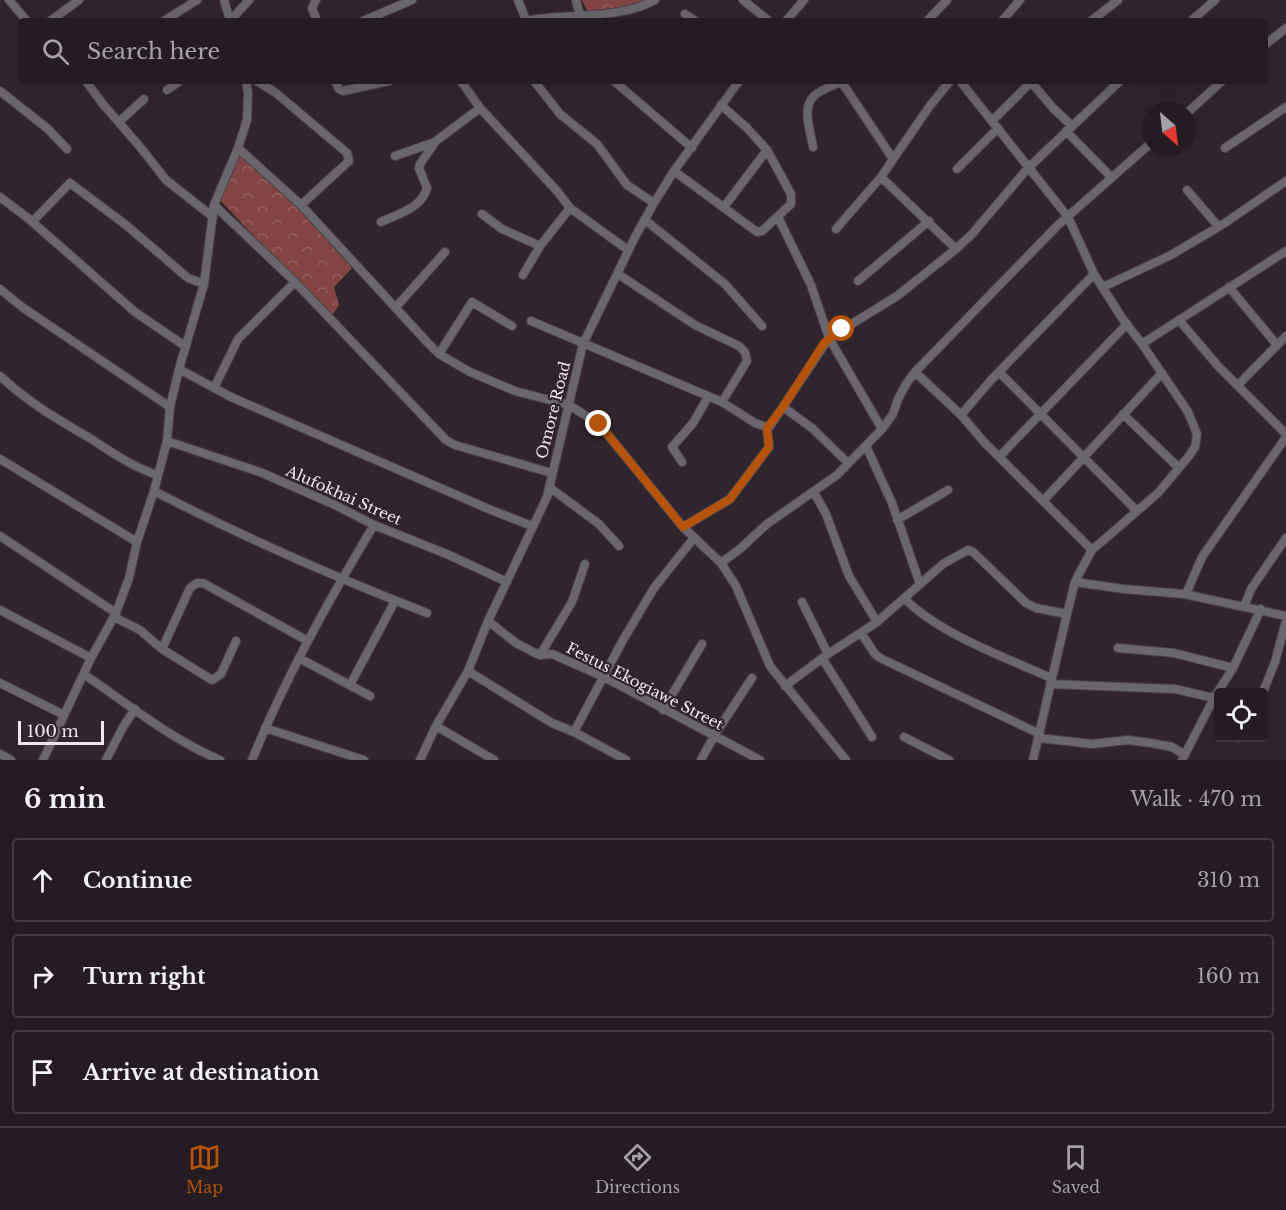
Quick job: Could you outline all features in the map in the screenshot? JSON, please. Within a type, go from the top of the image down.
[{"type":"street","points":[[9,0],[24,18]]},
{"type":"street","points":[[54,18],[79,0]]},
{"type":"street","points":[[169,18],[197,0]]},
{"type":"street","points":[[224,0],[229,18]]},
{"type":"street","points":[[233,18],[249,0]]},
{"type":"street","points":[[316,0],[312,8],[316,18]]},
{"type":"street","points":[[370,18],[412,0]]},
{"type":"street","points":[[518,0],[525,18]]},
{"type":"street","points":[[576,0],[580,16]]},
{"type":"street","points":[[570,18],[655,0]]},
{"type":"street","points":[[743,0],[765,18]]},
{"type":"street","points":[[930,18],[947,0]]},
{"type":"street","points":[[1005,18],[1020,0]]},
{"type":"street","points":[[1094,18],[1118,0]]},
{"type":"street","points":[[1194,18],[1215,0]]},
{"type":"street","points":[[791,18],[803,1]]},
{"type":"street","points":[[685,14],[691,18]]},
{"type":"street","points":[[1268,43],[1286,28]]},
{"type":"street","points":[[89,84],[102,103],[165,180],[213,217]]},
{"type":"street","points":[[167,90],[176,84]]},
{"type":"street","points":[[43,760],[85,675],[91,658],[115,615],[129,578],[137,542],[167,441],[170,407],[178,369],[204,284],[214,205],[247,120],[246,84]]},
{"type":"street","points":[[261,84],[276,93],[347,153],[349,158],[349,161],[301,205]]},
{"type":"street","points":[[336,84],[343,92],[376,84]]},
{"type":"street","points":[[463,84],[480,108],[557,190],[570,207],[628,250]]},
{"type":"street","points":[[536,84],[560,114],[597,144],[627,185],[654,203]]},
{"type":"street","points":[[617,84],[692,148]]},
{"type":"street","name":"Omore Road","points":[[420,760],[436,726],[468,671],[488,621],[547,497],[583,344],[628,250],[654,203],[674,171],[737,84]]},
{"type":"street","points":[[813,147],[807,110],[809,102],[819,93],[836,84]]},
{"type":"street","points":[[844,84],[893,159]]},
{"type":"street","points":[[836,229],[881,177],[948,84]]},
{"type":"street","points":[[962,84],[1068,217],[1094,274],[1188,412],[1197,434],[1195,447],[1179,468],[1158,493],[1092,550],[1075,582],[1033,760]]},
{"type":"street","points":[[992,121],[1029,84]]},
{"type":"street","points":[[1034,84],[1111,177]]},
{"type":"street","points":[[683,527],[730,499],[769,447],[767,428],[829,338],[897,296],[956,249],[972,234],[1028,168],[1117,84]]},
{"type":"street","points":[[1196,104],[1219,84]]},
{"type":"street","points":[[0,91],[48,129],[67,149]]},
{"type":"street","points":[[119,122],[144,99]]},
{"type":"street","points":[[674,171],[757,232],[762,231],[791,204],[791,194],[767,150],[721,105]]},
{"type":"street","points":[[1225,148],[1286,106]]},
{"type":"street","points":[[395,156],[436,141],[480,108]]},
{"type":"street","points":[[957,169],[998,128]]},
{"type":"street","points":[[381,222],[420,202],[427,188],[419,168],[436,141]]},
{"type":"street","points":[[238,148],[301,205],[440,354],[470,372],[515,391],[569,405],[599,424],[693,539],[720,563],[736,586],[770,666],[846,760]]},
{"type":"street","points":[[723,207],[767,150]]},
{"type":"street","points":[[720,563],[741,548],[767,524],[837,475],[882,429],[893,414],[898,399],[915,372],[1021,262],[1142,151]]},
{"type":"street","points":[[881,177],[956,249]]},
{"type":"street","points":[[1103,287],[1172,255],[1286,181]]},
{"type":"street","points":[[32,222],[70,183],[126,225],[188,278],[204,284]]},
{"type":"street","points":[[1187,190],[1218,226]]},
{"type":"street","points":[[0,197],[135,312],[185,346]]},
{"type":"street","points":[[214,205],[295,282],[446,440],[455,445],[552,473]]},
{"type":"street","points":[[523,275],[540,246],[570,207]]},
{"type":"street","points":[[482,214],[502,229],[540,246]]},
{"type":"street","points":[[778,217],[811,285],[829,338],[882,429]]},
{"type":"street","points":[[645,220],[725,284],[762,326]]},
{"type":"street","points":[[858,281],[929,221]]},
{"type":"street","points":[[1142,344],[1286,250]]},
{"type":"street","points":[[396,307],[444,252]]},
{"type":"street","points":[[618,274],[667,308],[695,325],[739,346],[745,352],[747,361],[722,402]]},
{"type":"street","points":[[961,415],[999,372],[1094,274]]},
{"type":"street","points":[[214,388],[238,339],[295,282]]},
{"type":"street","points":[[1228,287],[1277,345]]},
{"type":"street","points":[[0,289],[22,307],[170,407]]},
{"type":"street","points":[[440,354],[472,302],[512,326]]},
{"type":"street","points":[[1179,320],[1218,366],[1285,432],[1202,557],[1186,594]]},
{"type":"street","points":[[531,321],[722,402],[767,428]]},
{"type":"street","points":[[999,458],[1127,324]]},
{"type":"street","points":[[1238,385],[1286,336]]},
{"type":"street","points":[[178,369],[214,388],[369,458],[532,526]]},
{"type":"street","points":[[915,372],[961,415],[999,458],[1092,550]]},
{"type":"street","points":[[999,372],[1137,511]]},
{"type":"street","points":[[1043,501],[1162,373]]},
{"type":"street","points":[[0,376],[21,396],[51,416],[134,467],[157,475]]},
{"type":"street","points":[[682,462],[672,447],[693,423],[708,397]]},
{"type":"street","points":[[783,407],[812,428],[848,463]]},
{"type":"street","points":[[1123,414],[1179,468]]},
{"type":"street","name":"Alufokhai Street","points":[[167,441],[260,472],[374,525],[449,555],[507,582]]},
{"type":"street","points":[[866,446],[897,520],[920,584]]},
{"type":"street","points":[[0,459],[137,542]]},
{"type":"street","points":[[549,487],[599,524],[619,546]]},
{"type":"street","points":[[897,520],[948,489]]},
{"type":"street","points":[[154,491],[202,516],[341,580],[427,613]]},
{"type":"street","points":[[813,492],[826,514],[849,576],[877,622]]},
{"type":"street","points":[[252,760],[299,658],[374,525]]},
{"type":"street","points":[[0,536],[140,630],[162,649],[212,680],[221,674],[236,641]]},
{"type":"street","points":[[1244,607],[1251,589],[1286,538]]},
{"type":"street","points":[[574,732],[654,588],[693,539]]},
{"type":"street","points":[[785,686],[877,622],[943,564],[968,549],[1026,603],[1036,608],[1066,615]]},
{"type":"street","points":[[540,655],[572,602],[585,564]]},
{"type":"street","points":[[1075,582],[1186,594],[1260,609],[1286,619],[1275,662],[1265,688]]},
{"type":"street","points":[[162,649],[190,588],[197,583],[202,583],[308,641]]},
{"type":"street","points":[[861,633],[880,658],[1040,736],[1092,744],[1128,740],[1151,743],[1172,747],[1183,758],[1214,698],[1175,689],[1050,681],[959,636],[919,613],[904,598]]},
{"type":"street","points":[[350,685],[395,601]]},
{"type":"street","points":[[802,602],[825,656],[872,737]]},
{"type":"street","points":[[1220,688],[1233,668],[1260,609]]},
{"type":"street","points":[[0,610],[91,658]]},
{"type":"street","name":"Festus Ekogiawe Street","points":[[488,621],[516,643],[540,655],[552,654],[604,677],[760,760]]},
{"type":"street","points":[[663,710],[702,644]]},
{"type":"street","points":[[1118,648],[1174,653],[1233,668]]},
{"type":"street","points":[[299,658],[370,696]]},
{"type":"street","points":[[468,671],[552,723],[626,760]]},
{"type":"street","points":[[85,675],[206,754],[220,760]]},
{"type":"street","points":[[701,760],[752,678]]},
{"type":"street","points":[[0,683],[64,715]]},
{"type":"street","points":[[106,760],[135,709]]},
{"type":"street","points":[[436,726],[494,760]]},
{"type":"street","points":[[265,728],[359,759]]},
{"type":"street","points":[[904,736],[949,760]]},
{"type":"street","points":[[0,754],[12,760]]},
{"type":"green space","points":[[582,0],[647,0],[640,5],[587,11]]},
{"type":"green space","points":[[239,143],[352,268],[334,287],[339,305],[330,318],[220,200]]},
{"type":"route","points":[[599,424],[683,527],[730,499],[769,447],[767,428],[824,343],[842,329]]}]
